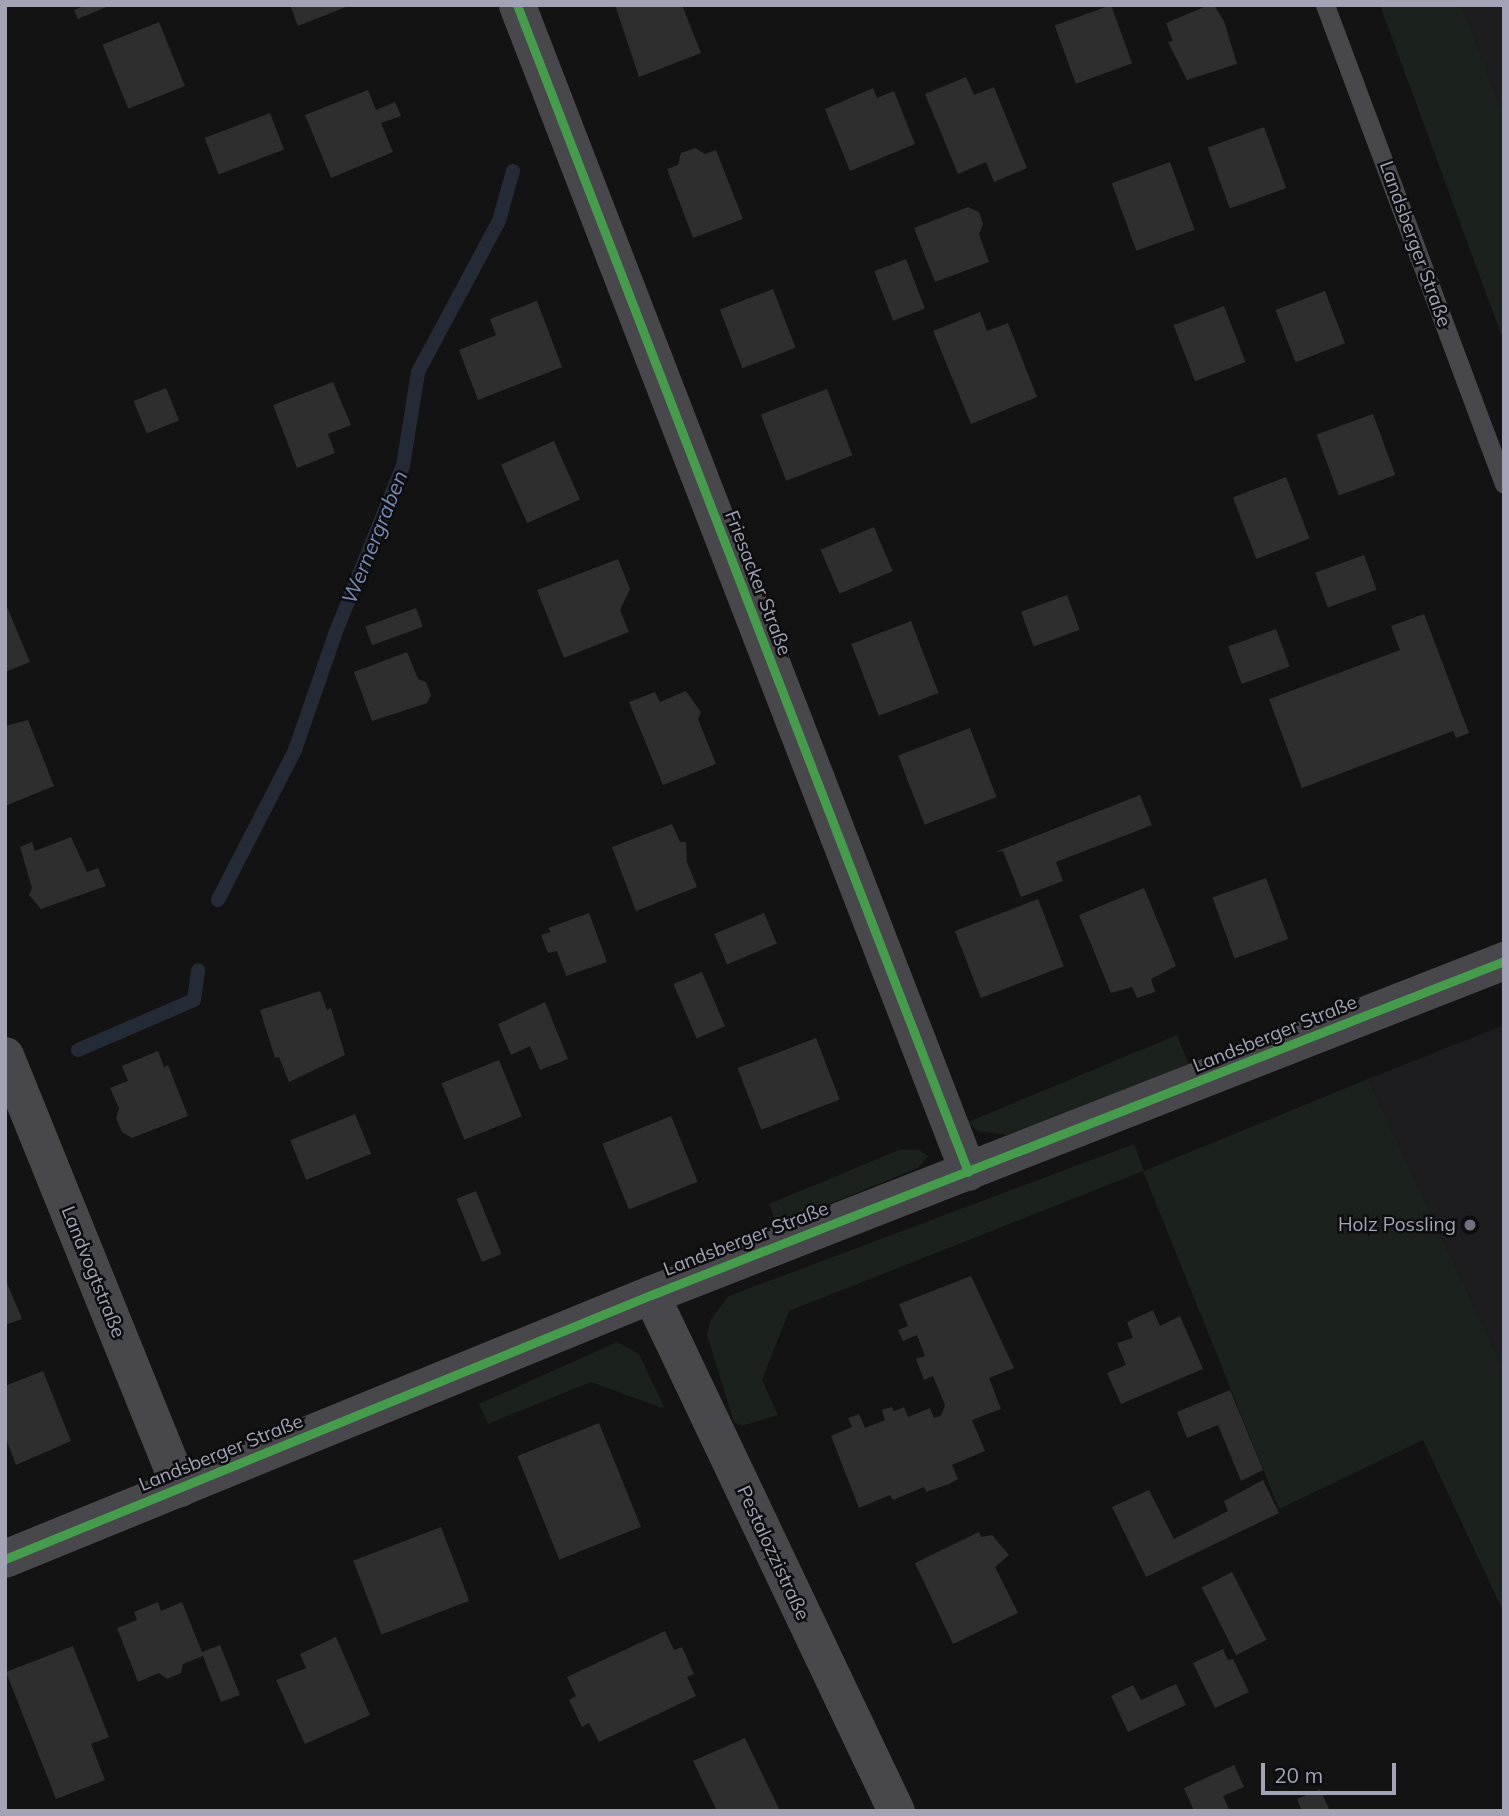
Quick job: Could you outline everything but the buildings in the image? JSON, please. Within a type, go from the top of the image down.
[{"type":"street","name":"Friesacker Straße","points":[[517,5],[968,1172]]},
{"type":"street","name":"Landsberger Straße","points":[[5,1559],[651,1295],[1504,961]]},
{"type":"street","name":"Landvogtstraße","points":[[5,1055],[180,1488]]},
{"type":"street","name":"Pestalozzistraße","points":[[651,1295],[896,1811]]},
{"type":"lane","name":"Landsberger Straße","points":[[1325,5],[1504,484]]},
{"type":"shaded area","points":[[1380,5],[1462,5],[1504,117],[1504,342]]},
{"type":"shaded area","points":[[1462,5],[1504,5],[1504,117]]},
{"type":"shaded area","name":"Holz Possling","points":[[1504,1025],[1504,1371],[1368,1079]]},
{"type":"shaded area","points":[[1177,1035],[1191,1070],[1007,1135],[978,1131],[968,1122]]},
{"type":"shaded area","points":[[1368,1079],[1504,1371],[1504,1613],[1423,1440],[1279,1509],[1143,1171],[789,1311],[762,1380],[778,1415],[741,1426],[734,1422],[707,1335],[711,1319],[729,1296],[1134,1144],[1144,1171]]},
{"type":"shaded area","points":[[899,1150],[919,1150],[928,1156],[918,1168],[777,1225],[769,1204]]},
{"type":"shaded area","points":[[617,1342],[639,1354],[665,1409],[591,1382],[488,1424],[479,1404]]},
{"type":"waterway","name":"Wernergraben","points":[[218,900],[295,750],[337,629],[403,466],[418,372],[499,221],[513,171]]},
{"type":"waterway","name":"Wernergraben","points":[[78,1050],[194,1000],[198,970]]},
{"type":"cycle path","points":[[517,5],[968,1172]]},
{"type":"cycle path","points":[[5,1559],[651,1295],[1504,961]]},
{"type":"place","name":"Holz Possling","points":[[1470,1225]]}]
